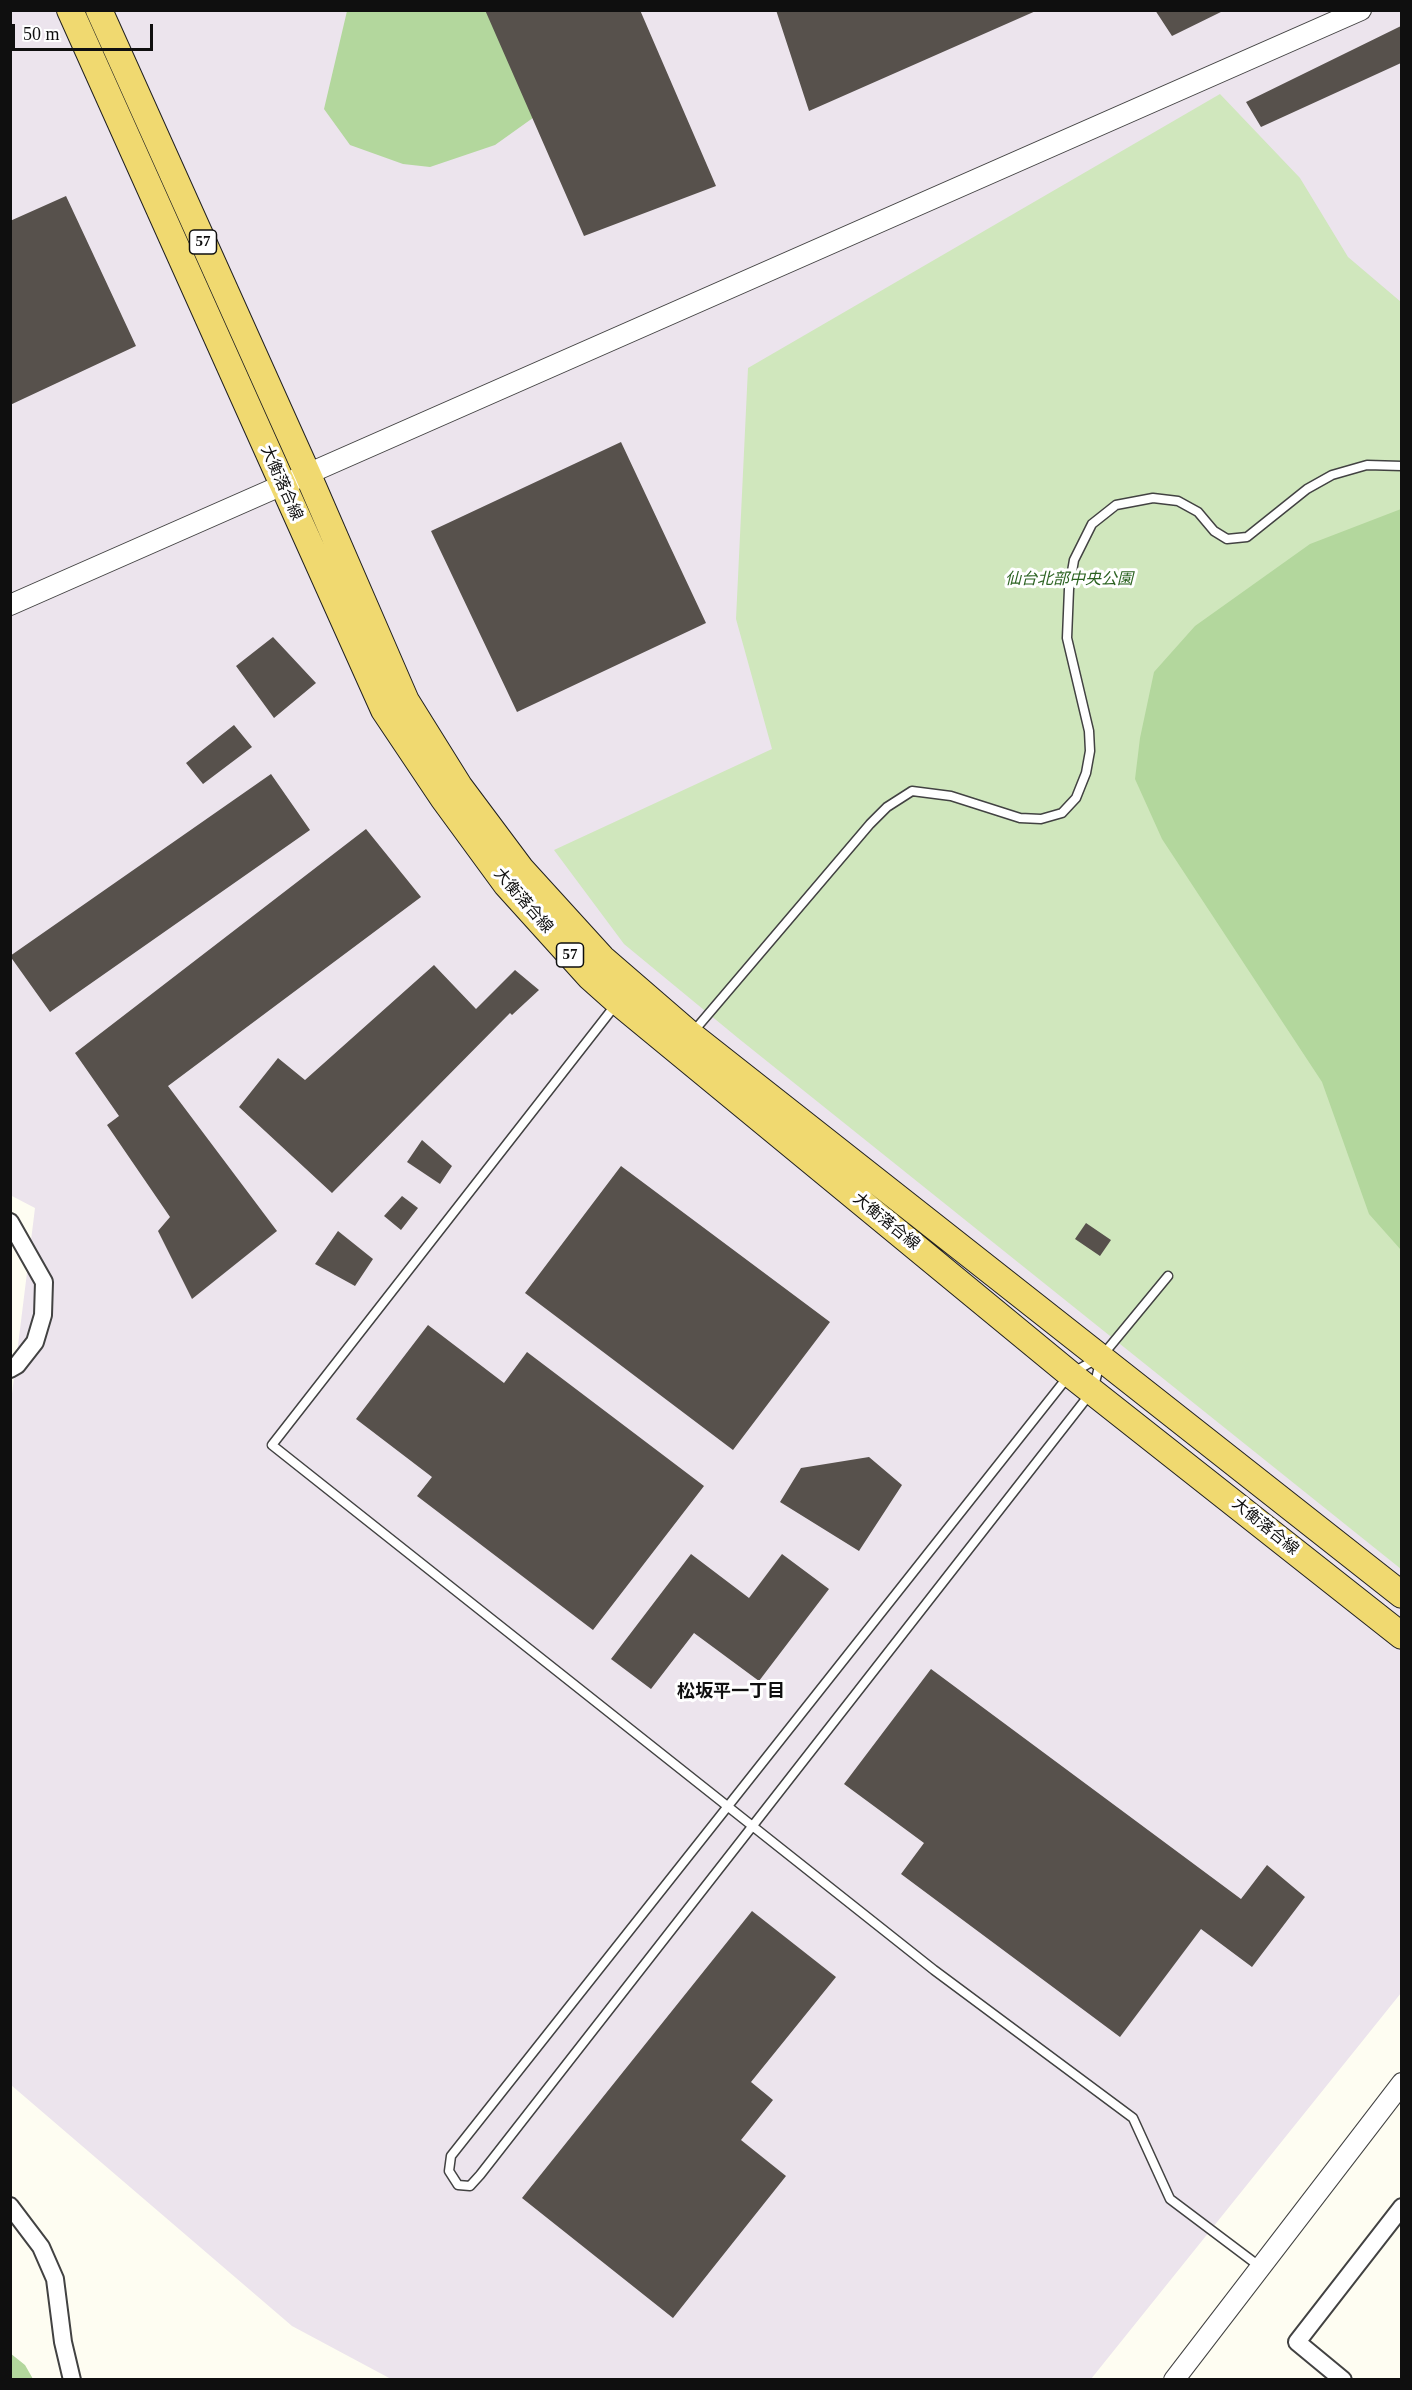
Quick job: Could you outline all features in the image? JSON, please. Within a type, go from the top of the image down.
[{"type":"main road","name":"大衡落合線","points":[[70,10],[281,486],[384,710],[443,798],[506,884],[590,977],[618,1002],[1070,1374],[1401,1636]]},
{"type":"main road","name":"大衡落合線","points":[[99,10],[308,474],[406,701],[459,786],[521,869],[602,958],[691,1035],[1102,1356],[1401,1595]]},
{"type":"street","points":[[10,605],[1349,13]]},
{"type":"street","points":[[10,1222],[44,1282],[43,1315],[34,1342],[17,1365],[10,1369]]},
{"type":"street","points":[[1174,2379],[1401,2083]]},
{"type":"street","points":[[10,2206],[41,2247],[55,2279],[63,2342],[72,2379]]},
{"type":"street","points":[[1343,2379],[1297,2343],[1401,2207]]},
{"type":"lane","points":[[691,1035],[870,824],[887,807],[912,791],[951,796],[1020,818],[1041,819],[1062,813],[1076,798],[1086,773],[1090,752],[1089,731],[1067,638],[1069,589],[1074,560],[1092,524],[1116,505],[1153,498],[1178,501],[1198,512],[1214,531],[1227,539],[1247,537],[1307,489],[1332,475],[1367,465],[1401,466]]},
{"type":"lane","points":[[618,1002],[272,1445],[934,1970],[1133,2118],[1170,2199],[1259,2266]]},
{"type":"lane","points":[[1102,1356],[1093,1390],[480,2175],[471,2186],[458,2185],[449,2170],[451,2156],[1070,1374],[1102,1356],[1168,1276]]},
{"type":"shaded area","points":[[11,11],[1401,11],[1401,1993],[1091,2379],[391,2379],[292,2326],[11,2085],[10,1410],[35,1208],[10,1195]]},
{"type":"green space","points":[[347,11],[621,11],[558,100],[495,145],[430,167],[403,164],[350,145],[324,109]]},
{"type":"green space","name":"仙台北部中央公園","points":[[1220,94],[1300,178],[1348,257],[1401,302],[1401,1569],[624,944],[554,850],[772,749],[736,619],[748,368]]},
{"type":"green space","points":[[1401,509],[1401,1250],[1369,1214],[1322,1082],[1162,839],[1135,779],[1140,738],[1154,672],[1195,626],[1310,544]]},
{"type":"green space","points":[[10,2353],[25,2365],[33,2379],[11,2379]]},
{"type":"building","points":[[485,10],[640,10],[716,186],[584,236]]},
{"type":"building","points":[[776,10],[1038,10],[809,111]]},
{"type":"building","points":[[1155,10],[1225,10],[1172,36]]},
{"type":"building","points":[[1401,26],[1401,63],[1261,127],[1246,102]]},
{"type":"building","points":[[66,196],[136,346],[10,405],[10,221]]},
{"type":"building","points":[[621,442],[706,623],[517,712],[431,531]]},
{"type":"building","points":[[273,637],[316,683],[274,718],[236,666]]},
{"type":"building","points":[[234,725],[252,747],[203,784],[186,763]]},
{"type":"building","points":[[271,774],[310,830],[50,1012],[10,956]]},
{"type":"building","points":[[366,829],[421,897],[168,1086],[277,1231],[192,1299],[158,1231],[170,1217],[107,1125],[119,1116],[75,1053]]},
{"type":"building","points":[[434,965],[476,1009],[515,970],[539,990],[512,1015],[510,1013],[332,1193],[239,1107],[278,1058],[305,1080]]},
{"type":"building","points":[[422,1140],[452,1166],[440,1184],[407,1162]]},
{"type":"building","points":[[621,1166],[830,1322],[733,1450],[525,1293]]},
{"type":"building","points":[[402,1196],[418,1208],[401,1230],[384,1216]]},
{"type":"building","points":[[1086,1223],[1111,1240],[1100,1256],[1075,1239]]},
{"type":"building","points":[[338,1231],[373,1259],[355,1286],[315,1264]]},
{"type":"building","points":[[428,1325],[504,1383],[527,1352],[704,1486],[593,1630],[417,1496],[432,1477],[356,1419]]},
{"type":"building","points":[[869,1457],[902,1485],[859,1551],[780,1502],[801,1468]]},
{"type":"building","points":[[691,1554],[749,1598],[782,1554],[829,1589],[759,1681],[694,1633],[651,1689],[611,1659]]},
{"type":"building","points":[[931,1669],[1241,1899],[1267,1865],[1305,1897],[1252,1967],[1201,1929],[1120,2037],[901,1874],[924,1843],[844,1784]]},
{"type":"building","points":[[752,1911],[836,1977],[751,2082],[773,2100],[741,2140],[786,2176],[673,2318],[522,2198]]},
{"type":"district","name":"松坂平一丁目","points":[[731,1692]]}]
